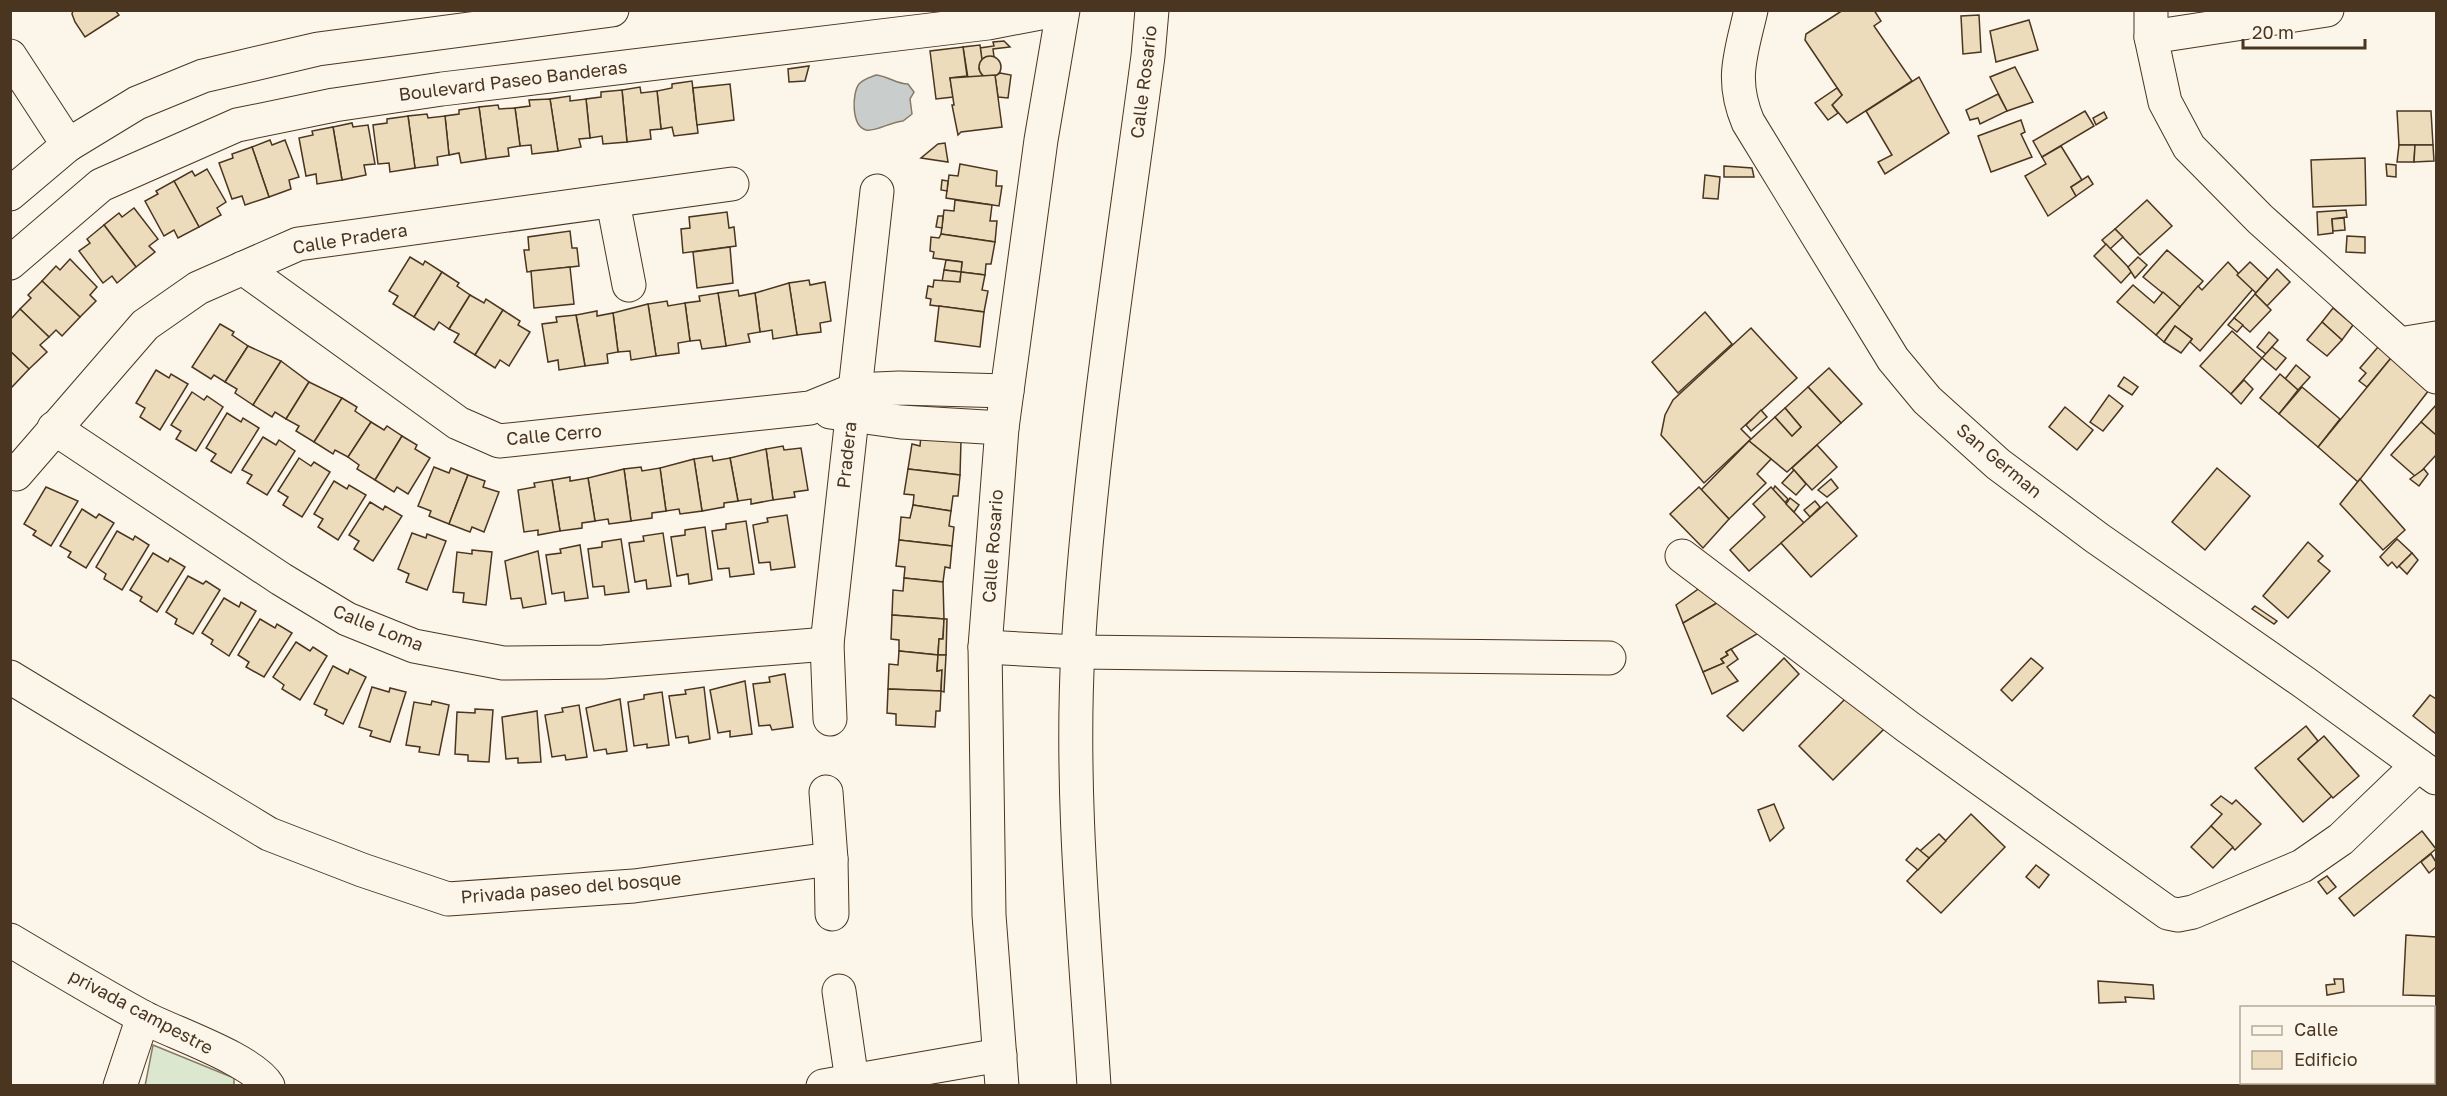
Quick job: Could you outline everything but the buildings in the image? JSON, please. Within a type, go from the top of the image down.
[{"type":"street","points":[[10,194],[68,146],[137,103],[203,76],[318,49],[612,10]]},
{"type":"street","name":"Boulevard Paseo Banderas","points":[[10,263],[101,185],[237,125],[334,105],[431,90],[977,24],[1056,10]]},
{"type":"street","name":"Calle Rosario","points":[[1001,1070],[989,915],[985,647],[1002,428],[1041,140],[1063,10]]},
{"type":"street","name":"Calle Rosario","points":[[1094,1086],[1077,814],[1078,652],[1089,509],[1152,10]]},
{"type":"street","name":"San German","points":[[1751,10],[1738,68],[1738,99],[1748,122],[1893,359],[1927,400],[1998,464],[2097,538],[2427,771]]},
{"type":"street","points":[[2326,10],[2151,24],[2165,102],[2189,147],[2260,219],[2436,377]]},
{"type":"street","points":[[10,56],[68,146]]},
{"type":"street","name":"Calle Pradera","points":[[15,474],[145,325],[198,288],[298,244],[732,184]]},
{"type":"street","name":"Pradera","points":[[830,719],[827,644],[877,191]]},
{"type":"street","points":[[613,202],[629,285]]},
{"type":"street","name":"Calle Cerro","points":[[243,268],[458,423],[499,441],[853,403],[899,387],[968,392],[1007,391]]},
{"type":"street","points":[[2400,345],[2436,338]]},
{"type":"street","name":"Calle Cerro","points":[[853,403],[1002,428]]},
{"type":"street","name":"Calle Loma","points":[[54,428],[281,579],[347,619],[414,646],[503,663],[592,662],[827,644]]},
{"type":"street","points":[[1682,556],[1908,727],[2168,913],[2178,915],[2193,912],[2302,866],[2341,839],[2427,771]]},
{"type":"street","points":[[985,647],[1078,652],[1609,657]]},
{"type":"street","name":"Privada paseo del bosque","points":[[10,677],[269,834],[362,870],[448,899],[634,886],[831,859]]},
{"type":"street","points":[[826,792],[832,914]]},
{"type":"street","name":"privada campestre","points":[[10,940],[143,1017],[236,1061],[264,1079],[268,1086]]},
{"type":"street","points":[[839,991],[838,1083],[1001,1070]]},
{"type":"street","points":[[120,1086],[143,1017]]},
{"type":"green space","points":[[153,1045],[234,1078],[234,1085],[145,1086]]},
{"type":"shaded area","points":[[876,75],[908,84],[914,92],[910,99],[912,114],[903,121],[874,130],[866,130],[861,127],[855,116],[855,94],[861,82]]}]
